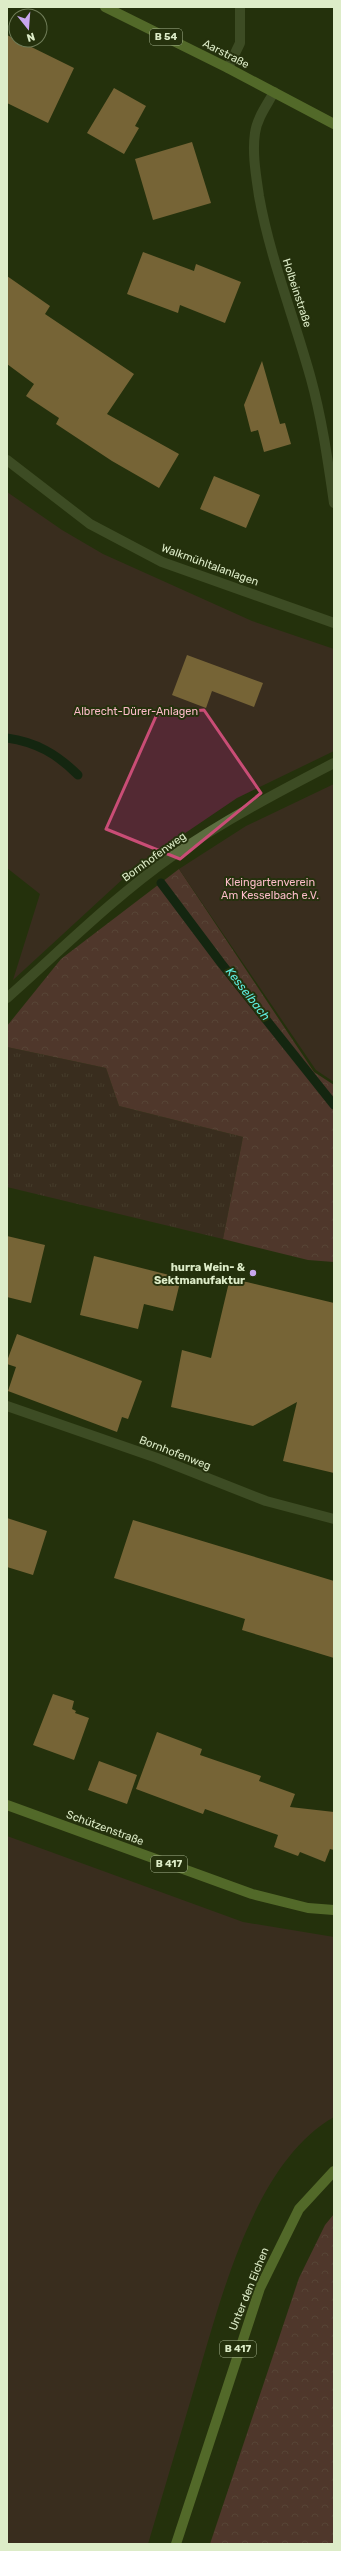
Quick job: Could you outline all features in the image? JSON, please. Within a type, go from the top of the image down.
[{"type":"main road","name":"Aarstraße","points":[[105,7],[228,68],[334,124]]},
{"type":"main road","name":"Schützenstraße","points":[[7,1804],[252,1894],[308,1908],[334,1910]]},
{"type":"main road","name":"Unter den Eichen","points":[[176,2544],[260,2288],[299,2209],[334,2171]]},
{"type":"street","points":[[228,68],[240,43],[240,7]]},
{"type":"street","name":"Holbeinstraße","points":[[274,92],[258,123],[255,133],[254,156],[257,183],[266,237],[312,381],[323,428],[334,503]]},
{"type":"street","name":"Walkmühltalanlagen","points":[[7,460],[90,524],[162,562],[334,622]]},
{"type":"street","name":"Bornhofenweg","points":[[7,998],[139,882],[170,858],[248,808],[334,763]]},
{"type":"street","name":"Bornhofenweg","points":[[7,1406],[150,1456],[266,1501],[334,1517]]},
{"type":"highlighted area","points":[[204,710],[261,793],[180,859],[106,829],[157,714]]},
{"type":"green space","name":"Albrecht-Dürer-Anlagen","points":[[7,492],[62,530],[103,554],[252,621],[334,649],[334,751],[237,798],[138,865],[13,980],[40,894],[7,868]]},
{"type":"green space","name":"Kleingartenverein Am Kesselbach e.V.","points":[[334,784],[334,1082],[316,1070],[179,869],[246,826]]},
{"type":"green space","points":[[179,869],[314,1072],[334,1085],[334,1262],[308,1260],[223,1239],[243,1137],[119,1106],[106,1068],[7,1047],[7,1026],[61,959]]},
{"type":"green space","points":[[7,1047],[106,1068],[119,1106],[243,1137],[223,1239],[7,1187]]},
{"type":"green space","points":[[7,1836],[243,1922],[334,1937],[334,2117],[306,2138],[282,2166],[262,2199],[244,2235],[217,2312],[148,2544],[7,2544]]},
{"type":"green space","points":[[334,2214],[334,2544],[210,2544],[299,2278],[325,2225]]},
{"type":"building","points":[[7,35],[8,48],[33,48],[74,68],[48,123],[7,103]]},
{"type":"building","points":[[114,88],[146,106],[135,126],[139,128],[124,154],[87,133]]},
{"type":"building","points":[[192,142],[211,203],[153,220],[135,159]]},
{"type":"building","points":[[143,252],[194,271],[196,264],[241,282],[225,323],[180,305],[178,313],[127,294]]},
{"type":"building","points":[[7,276],[50,306],[45,314],[134,374],[107,414],[179,454],[159,488],[112,461],[56,424],[59,418],[26,396],[34,384],[7,364]]},
{"type":"building","points":[[262,361],[280,424],[285,423],[291,444],[264,452],[258,430],[251,432],[244,405]]},
{"type":"building","points":[[214,476],[260,495],[246,528],[200,509]]},
{"type":"building","points":[[187,655],[263,683],[254,707],[212,691],[206,708],[172,695]]},
{"type":"building","points":[[7,1236],[45,1245],[31,1303],[7,1297]]},
{"type":"building","points":[[94,1256],[181,1278],[173,1311],[144,1304],[138,1329],[80,1315]]},
{"type":"building","points":[[230,1278],[334,1303],[334,1473],[283,1461],[297,1402],[253,1426],[171,1407],[182,1350],[211,1358]]},
{"type":"building","points":[[17,1334],[142,1381],[128,1419],[122,1417],[117,1432],[8,1391],[16,1367],[7,1364],[7,1361]]},
{"type":"building","points":[[7,1518],[47,1531],[33,1575],[7,1567]]},
{"type":"building","points":[[133,1520],[334,1581],[334,1658],[242,1630],[245,1619],[114,1578]]},
{"type":"building","points":[[53,1694],[74,1701],[72,1709],[76,1711],[75,1713],[89,1718],[74,1760],[33,1745]]},
{"type":"building","points":[[157,1732],[202,1749],[200,1755],[261,1776],[259,1781],[295,1794],[290,1807],[334,1812],[334,1850],[330,1849],[325,1862],[300,1852],[298,1856],[274,1847],[278,1835],[205,1809],[203,1814],[136,1789]]},
{"type":"building","points":[[99,1761],[137,1775],[127,1804],[88,1790]]},
{"type":"waterway","name":"Kesselbach","points":[[7,738],[18,740],[46,750],[78,775]]},
{"type":"waterway","name":"Kesselbach","points":[[161,883],[221,963],[334,1105]]},
{"type":"place","name":"hurra Wein- & Sektmanufaktur","points":[[253,1273]]}]
